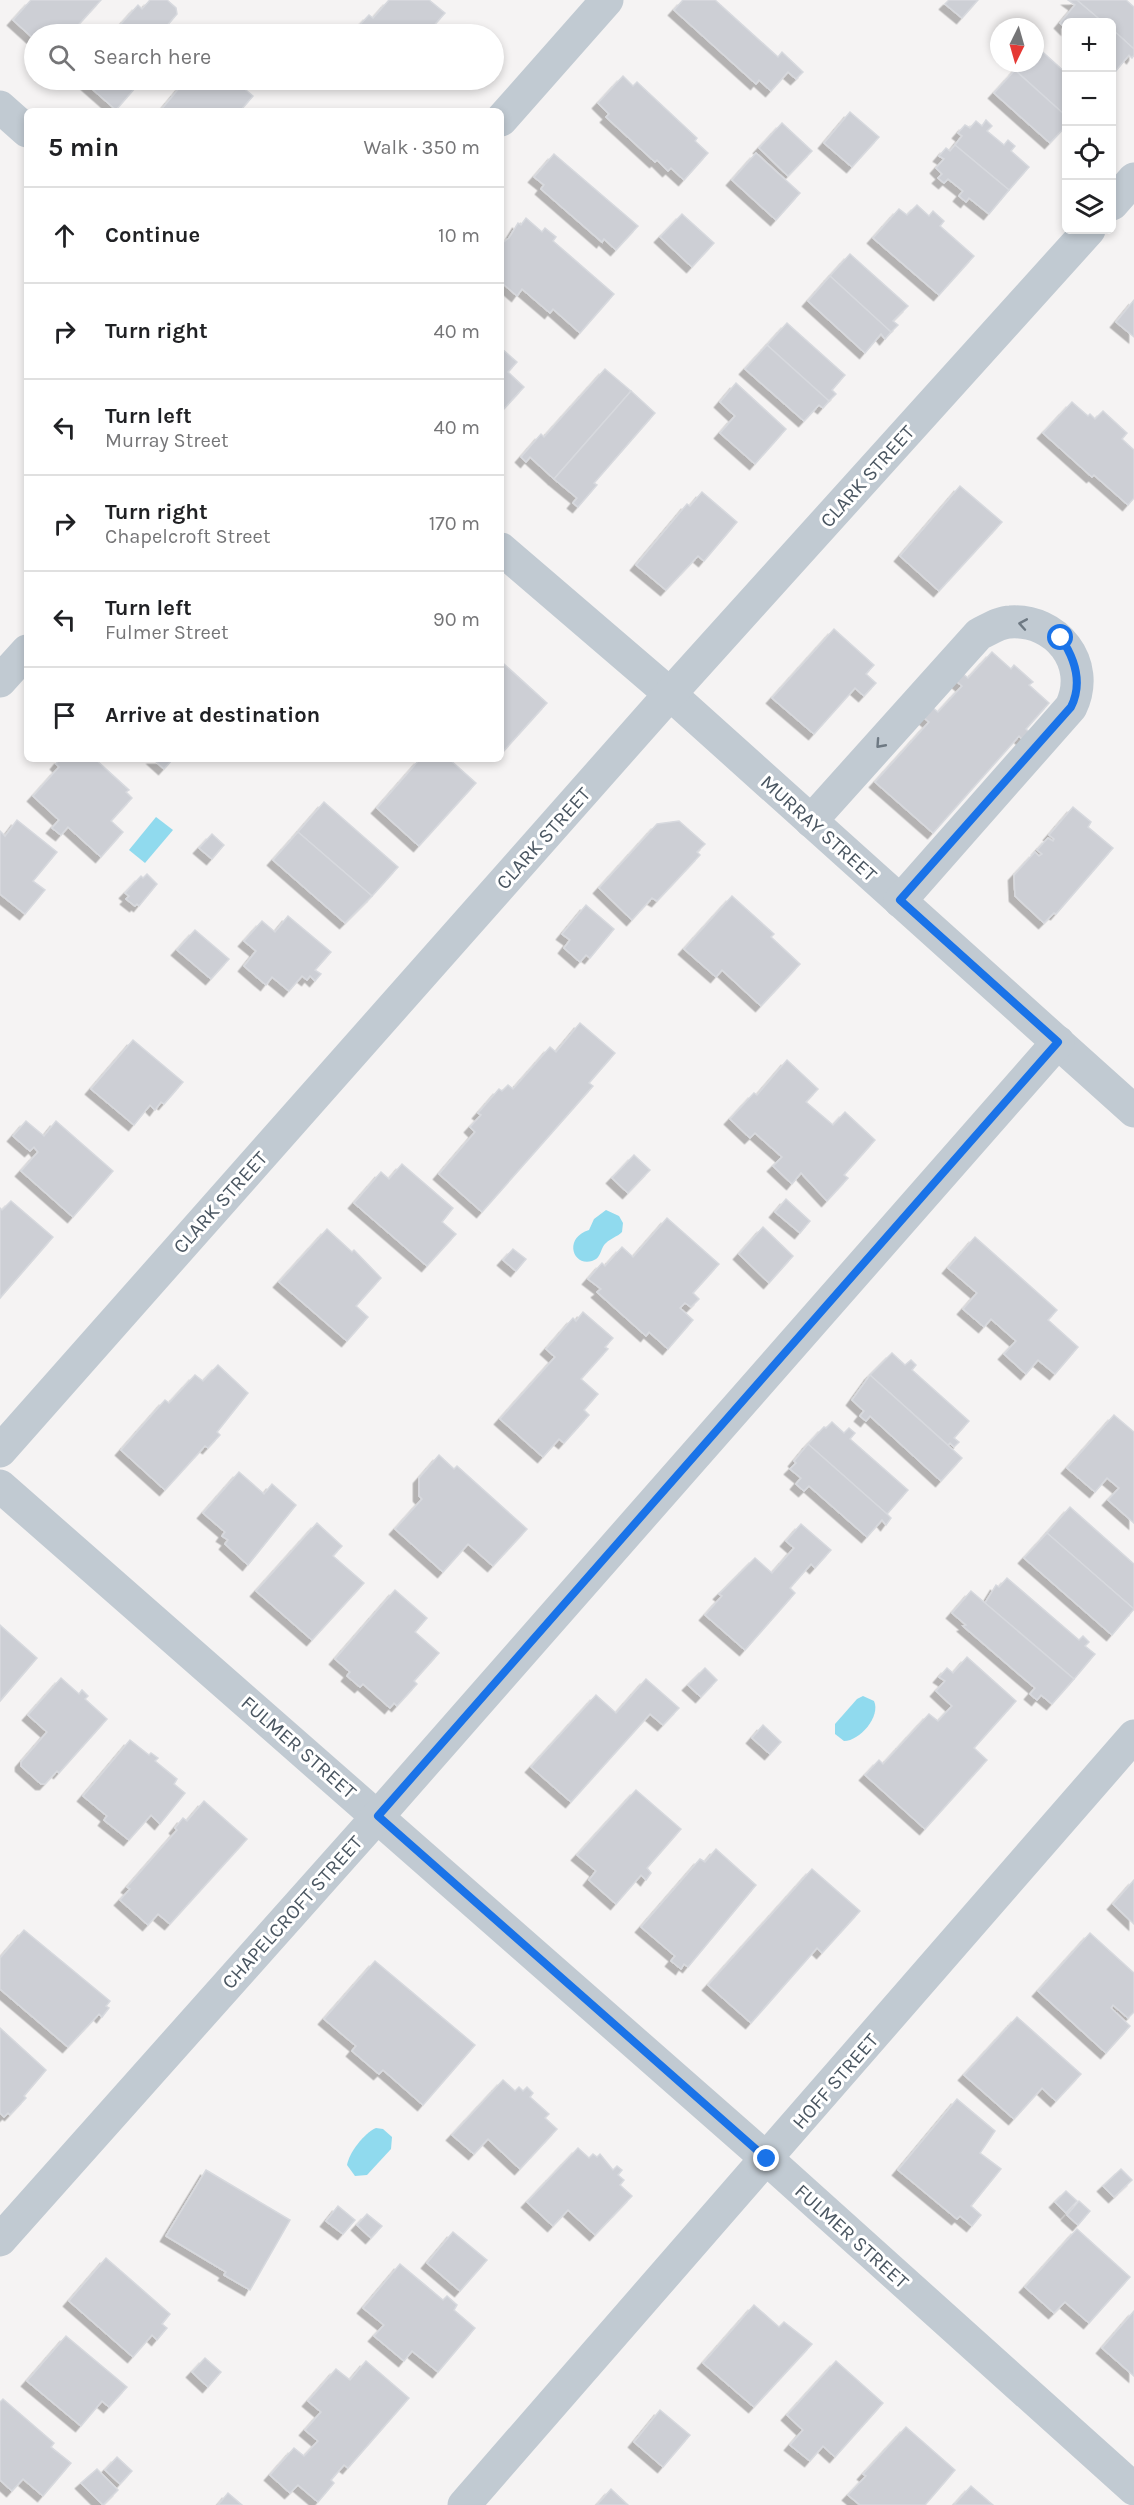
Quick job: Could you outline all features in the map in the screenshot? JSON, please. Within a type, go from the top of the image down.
[{"type":"street","points":[[504,117],[607,0]]},
{"type":"street","points":[[0,107],[24,128]]},
{"type":"street","points":[[1116,199],[1134,179]]},
{"type":"street","name":"CLARK STREET","points":[[0,1451],[670,694],[1085,234]]},
{"type":"street","name":"MURRAY STREET","points":[[504,552],[670,694],[1134,1111]]},
{"type":"street","points":[[811,821],[979,634],[1008,622],[1047,629],[1061,638],[1073,656],[1077,675],[1076,696],[1071,707],[900,900]]},
{"type":"street","points":[[0,681],[24,654]]},
{"type":"street","name":"CHAPELCROFT STREET","points":[[0,2240],[378,1816],[1058,1042]]},
{"type":"street","name":"FULMER STREET","points":[[0,1486],[767,2159],[1134,2489]]},
{"type":"street","name":"HOFF STREET","points":[[464,2505],[1134,1736]]},
{"type":"water","points":[[156,817],[173,830],[145,863],[129,850]]},
{"type":"water","points":[[606,1210],[619,1216],[623,1223],[622,1232],[606,1243],[595,1260],[585,1262],[580,1260],[574,1251],[576,1239],[589,1230],[594,1219]]},
{"type":"water","points":[[863,1696],[874,1701],[875,1714],[868,1727],[856,1737],[844,1741],[835,1734],[835,1724],[857,1699]]},
{"type":"water","points":[[376,2128],[383,2129],[392,2137],[391,2149],[367,2175],[355,2176],[347,2165],[348,2160],[362,2139]]},
{"type":"building","points":[[31,0],[101,0],[79,24],[24,24],[24,30],[13,20]]},
{"type":"building","points":[[150,0],[167,0],[176,8],[177,14],[168,24],[121,24],[138,5],[142,9]]},
{"type":"building","points":[[389,0],[429,0],[445,13],[435,24],[361,24],[369,15],[373,18]]},
{"type":"building","points":[[683,0],[715,0],[778,57],[782,52],[803,72],[796,79],[788,72],[771,91],[759,80],[756,84],[674,10]]},
{"type":"building","points":[[949,0],[978,0],[962,18],[945,4]]},
{"type":"building","points":[[1068,0],[1077,0],[1098,18],[1064,18],[1075,5]]},
{"type":"building","points":[[1077,0],[1126,0],[1134,7],[1134,49],[1116,33],[1116,18],[1098,18]]},
{"type":"building","points":[[1116,33],[1134,49],[1132,58],[1129,55],[1116,71]]},
{"type":"building","points":[[1044,53],[1062,69],[1062,112],[1017,72],[1044,72]]},
{"type":"building","points":[[1013,72],[1017,72],[1062,112],[1062,130],[1050,143],[994,93]]},
{"type":"building","points":[[623,76],[633,86],[637,82],[697,138],[695,141],[708,153],[684,180],[671,168],[668,171],[657,160],[655,162],[606,117],[609,114],[598,103]]},
{"type":"building","points":[[93,90],[133,90],[118,108],[114,108]]},
{"type":"building","points":[[178,90],[246,90],[253,96],[243,108],[163,108]]},
{"type":"building","points":[[850,112],[879,137],[852,167],[824,143]]},
{"type":"building","points":[[986,120],[992,126],[987,131],[1004,145],[1008,140],[1015,146],[1011,151],[1029,167],[1009,190],[955,145],[962,136],[958,133],[965,125],[970,128],[976,121],[982,126]]},
{"type":"building","points":[[782,123],[812,151],[788,176],[759,148]]},
{"type":"building","points":[[955,145],[1009,190],[989,214],[969,198],[966,202],[959,196],[963,191],[948,179],[944,183],[938,178],[942,174],[936,168],[944,159],[939,156],[946,148],[950,151]]},
{"type":"building","points":[[756,153],[800,193],[776,220],[732,180]]},
{"type":"building","points":[[554,154],[638,226],[616,250],[604,239],[602,242],[541,189],[544,185],[534,177]]},
{"type":"building","points":[[917,205],[929,216],[933,211],[944,221],[940,226],[974,256],[939,295],[873,238],[899,209],[907,215]]},
{"type":"building","points":[[682,214],[714,243],[692,267],[660,237]]},
{"type":"building","points":[[526,218],[542,232],[545,228],[556,237],[553,241],[614,294],[580,333],[553,309],[550,313],[522,289],[517,296],[504,285],[504,242],[518,223],[521,225]]},
{"type":"building","points":[[850,254],[908,306],[893,321],[898,325],[891,332],[830,276]]},
{"type":"building","points":[[830,276],[891,332],[885,339],[881,334],[865,353],[808,301]]},
{"type":"building","points":[[1134,300],[1134,337],[1116,322]]},
{"type":"building","points":[[787,323],[845,375],[832,390],[836,394],[829,401],[767,345]]},
{"type":"building","points":[[767,345],[829,401],[823,408],[819,405],[804,421],[745,369]]},
{"type":"building","points":[[504,351],[517,362],[508,372],[524,387],[504,409]]},
{"type":"building","points":[[605,369],[631,391],[554,479],[530,457],[526,462],[521,457],[541,434],[544,437]]},
{"type":"building","points":[[736,383],[786,429],[755,464],[720,433],[735,416],[720,402]]},
{"type":"building","points":[[631,391],[655,413],[594,483],[597,485],[578,507],[573,503],[577,498],[554,479]]},
{"type":"building","points":[[1072,402],[1095,419],[1103,411],[1127,433],[1122,439],[1134,450],[1134,498],[1128,505],[1094,475],[1092,477],[1043,433]]},
{"type":"building","points":[[960,486],[1002,522],[939,591],[900,556]]},
{"type":"building","points":[[702,492],[737,522],[704,561],[698,556],[666,590],[636,565],[687,504],[690,506]]},
{"type":"building","points":[[834,629],[874,665],[866,674],[876,683],[864,696],[855,688],[814,734],[772,698]]},
{"type":"building","points":[[992,652],[1011,669],[1014,665],[1033,682],[1029,685],[1049,703],[1026,729],[1031,734],[1025,742],[1019,736],[933,833],[875,782],[929,722],[923,717],[932,707],[938,712],[962,686],[955,680],[962,673],[968,678]]},
{"type":"building","points":[[504,664],[547,703],[504,751]]},
{"type":"building","points":[[58,762],[98,762],[129,790],[126,792],[132,798],[111,821],[123,832],[101,857],[68,827],[61,835],[52,828],[59,820],[33,796],[59,767],[56,764]]},
{"type":"building","points":[[156,762],[170,762],[164,769]]},
{"type":"building","points":[[417,762],[452,762],[476,783],[419,846],[377,808]]},
{"type":"building","points":[[324,802],[398,867],[372,896],[298,832]]},
{"type":"building","points":[[1073,807],[1091,822],[1088,827],[1113,848],[1056,914],[1054,913],[1044,923],[1015,896],[1014,875],[1035,852],[1039,856],[1042,854],[1037,850],[1048,838],[1053,841],[1054,839],[1049,835]]},
{"type":"building","points":[[17,820],[57,852],[33,881],[45,890],[25,914],[0,894],[0,831],[5,836]]},
{"type":"building","points":[[679,821],[705,844],[697,852],[700,855],[657,901],[652,898],[632,920],[599,888],[657,824]]},
{"type":"building","points":[[298,832],[372,896],[345,923],[273,860]]},
{"type":"building","points":[[212,834],[224,845],[212,859],[199,848]]},
{"type":"building","points":[[147,874],[157,884],[139,906],[137,904],[135,906],[126,899],[129,896],[125,893],[141,876],[143,878]]},
{"type":"building","points":[[732,896],[774,934],[771,937],[800,964],[761,1006],[722,970],[716,977],[684,949]]},
{"type":"building","points":[[586,905],[614,929],[590,958],[586,955],[580,962],[564,948],[570,940],[562,934]]},
{"type":"building","points":[[288,916],[331,952],[315,970],[321,974],[315,981],[310,976],[307,980],[302,976],[289,991],[272,977],[266,985],[244,966],[256,951],[244,941],[262,921],[275,932]]},
{"type":"building","points":[[195,930],[229,959],[211,979],[177,950]]},
{"type":"building","points":[[580,1023],[615,1053],[589,1083],[593,1086],[482,1212],[439,1174],[475,1132],[470,1127],[481,1115],[478,1113],[499,1089],[502,1091],[508,1085],[513,1089],[550,1047],[556,1052]]},
{"type":"building","points":[[133,1040],[183,1082],[164,1104],[161,1102],[155,1110],[150,1105],[134,1125],[91,1089]]},
{"type":"building","points":[[787,1060],[818,1089],[806,1102],[833,1125],[845,1112],[875,1140],[844,1175],[848,1178],[827,1201],[801,1173],[792,1184],[773,1166],[782,1157],[755,1133],[750,1138],[730,1119],[754,1093],[757,1095]]},
{"type":"building","points":[[26,1121],[44,1136],[56,1121],[113,1171],[73,1217],[21,1171],[38,1152],[34,1147],[30,1151],[13,1136]]},
{"type":"building","points":[[634,1155],[650,1170],[628,1193],[612,1178]]},
{"type":"building","points":[[402,1164],[453,1208],[442,1222],[456,1234],[427,1266],[354,1203],[381,1172],[389,1179]]},
{"type":"building","points":[[786,1199],[810,1221],[800,1233],[775,1212]]},
{"type":"building","points":[[11,1201],[53,1237],[0,1298],[0,1208],[2,1210]]},
{"type":"building","points":[[667,1218],[719,1264],[693,1293],[699,1299],[691,1307],[685,1303],[680,1308],[693,1320],[668,1349],[649,1332],[646,1336],[597,1292],[601,1289],[588,1279],[602,1263],[605,1266],[622,1247],[633,1257]]},
{"type":"building","points":[[763,1227],[793,1256],[769,1283],[739,1254]]},
{"type":"building","points":[[327,1229],[352,1252],[354,1250],[381,1278],[356,1306],[368,1317],[347,1341],[279,1282]]},
{"type":"building","points":[[975,1237],[1057,1310],[1048,1320],[1078,1347],[1055,1374],[1038,1360],[1026,1374],[1004,1354],[1016,1341],[991,1319],[984,1327],[963,1309],[977,1293],[948,1268]]},
{"type":"building","points":[[513,1249],[526,1259],[516,1271],[503,1260]]},
{"type":"building","points":[[583,1312],[613,1338],[605,1347],[608,1349],[581,1379],[598,1394],[584,1410],[589,1415],[564,1443],[559,1439],[543,1457],[500,1419],[555,1357],[546,1349],[573,1318],[576,1321]]},
{"type":"building","points":[[892,1353],[905,1365],[911,1360],[916,1365],[912,1370],[969,1421],[954,1438],[959,1442],[954,1447],[950,1443],[948,1445],[870,1375]]},
{"type":"building","points":[[218,1365],[248,1393],[217,1432],[220,1435],[208,1448],[205,1446],[165,1490],[121,1450],[165,1400],[169,1403],[195,1375],[203,1381]]},
{"type":"building","points":[[870,1375],[962,1458],[941,1481],[870,1416],[866,1421],[860,1416],[864,1411],[852,1400]]},
{"type":"building","points":[[1114,1415],[1134,1432],[1134,1523],[1108,1500],[1119,1488],[1107,1478],[1095,1492],[1067,1468]]},
{"type":"building","points":[[832,1422],[844,1433],[849,1428],[855,1433],[850,1439],[908,1490],[887,1514],[808,1444]]},
{"type":"building","points":[[808,1444],[891,1518],[886,1525],[882,1520],[867,1537],[809,1486],[804,1491],[796,1484],[801,1478],[790,1469]]},
{"type":"building","points":[[439,1455],[454,1469],[457,1466],[527,1529],[493,1566],[468,1544],[443,1572],[395,1529],[422,1499],[419,1496],[419,1478]]},
{"type":"building","points":[[239,1472],[264,1494],[272,1484],[296,1505],[248,1565],[225,1544],[228,1540],[222,1536],[225,1532],[203,1513]]},
{"type":"building","points":[[1070,1507],[1134,1564],[1134,1609],[1047,1533]]},
{"type":"building","points":[[317,1523],[342,1546],[333,1556],[364,1583],[312,1640],[256,1591]]},
{"type":"building","points":[[801,1524],[831,1550],[815,1568],[811,1564],[790,1588],[795,1593],[745,1650],[705,1615],[722,1596],[719,1594],[755,1558],[772,1573],[794,1548],[786,1541]]},
{"type":"building","points":[[1047,1533],[1134,1609],[1112,1635],[1024,1558]]},
{"type":"building","points":[[1007,1578],[1079,1640],[1083,1636],[1089,1642],[1085,1646],[1095,1654],[1074,1679],[985,1603],[996,1585],[999,1587]]},
{"type":"building","points":[[395,1590],[427,1618],[415,1632],[439,1653],[414,1681],[417,1684],[397,1706],[394,1703],[390,1708],[363,1684],[360,1687],[347,1676],[350,1672],[335,1659]]},
{"type":"building","points":[[971,1591],[1074,1679],[1052,1704],[1041,1695],[1037,1700],[1030,1694],[1035,1688],[963,1626],[966,1625],[952,1613]]},
{"type":"building","points":[[0,1625],[37,1658],[0,1701]]},
{"type":"building","points":[[967,1657],[1016,1701],[974,1748],[987,1760],[925,1829],[865,1775],[879,1760],[883,1764],[929,1714],[938,1721],[952,1706],[936,1691],[945,1681],[939,1677],[947,1668],[953,1673]]},
{"type":"building","points":[[705,1668],[717,1680],[701,1697],[688,1685]]},
{"type":"building","points":[[61,1678],[79,1694],[82,1690],[88,1696],[85,1699],[107,1719],[59,1773],[57,1771],[45,1784],[41,1784],[21,1766],[21,1762],[47,1732],[28,1715]]},
{"type":"building","points":[[646,1679],[679,1708],[663,1725],[650,1714],[571,1802],[531,1767],[596,1695],[616,1713]]},
{"type":"building","points":[[763,1725],[781,1742],[770,1754],[752,1738]]},
{"type":"building","points":[[130,1740],[149,1755],[151,1753],[158,1758],[155,1761],[177,1779],[174,1784],[185,1793],[160,1824],[151,1815],[129,1840],[104,1820],[107,1816],[83,1796]]},
{"type":"building","points":[[636,1790],[681,1829],[647,1868],[651,1873],[646,1880],[641,1875],[616,1904],[589,1880],[596,1871],[577,1855]]},
{"type":"building","points":[[204,1801],[247,1839],[170,1924],[158,1914],[148,1925],[120,1900],[130,1889],[127,1887],[177,1830],[175,1828],[183,1818],[187,1821]]},
{"type":"building","points":[[716,1849],[756,1885],[688,1967],[684,1964],[681,1969],[671,1961],[675,1956],[641,1927],[700,1859],[705,1862]]},
{"type":"building","points":[[812,1869],[860,1911],[822,1953],[817,1948],[751,2023],[708,1985]]},
{"type":"building","points":[[1134,1880],[1134,1924],[1113,1904]]},
{"type":"building","points":[[24,1930],[110,2001],[106,2006],[109,2008],[102,2017],[99,2014],[68,2047],[0,1989],[0,1958]]},
{"type":"building","points":[[1090,1933],[1134,1973],[1134,2012],[1128,2018],[1113,2005],[1111,2008],[1130,2026],[1106,2053],[1038,1991]]},
{"type":"building","points":[[375,1961],[475,2045],[423,2105],[383,2070],[379,2074],[352,2051],[356,2046],[324,2019]]},
{"type":"building","points":[[1017,2017],[1081,2074],[1056,2101],[1042,2088],[1014,2119],[964,2075]]},
{"type":"building","points":[[0,2028],[46,2070],[24,2096],[26,2098],[10,2115],[8,2113],[4,2117],[0,2113]]},
{"type":"building","points":[[503,2080],[515,2091],[519,2087],[523,2091],[527,2087],[533,2093],[530,2097],[549,2114],[545,2118],[557,2129],[520,2169],[488,2139],[474,2154],[452,2135]]},
{"type":"building","points":[[957,2099],[995,2131],[980,2153],[1001,2169],[971,2206],[981,2215],[972,2226],[960,2216],[957,2219],[898,2170]]},
{"type":"building","points":[[578,2148],[589,2158],[593,2154],[597,2157],[600,2154],[613,2170],[617,2166],[622,2170],[618,2175],[624,2180],[620,2185],[632,2196],[595,2235],[568,2210],[553,2226],[527,2202]]},
{"type":"building","points":[[1121,2169],[1132,2180],[1114,2197],[1103,2186]]},
{"type":"building","points":[[206,2170],[290,2220],[250,2290],[224,2275],[226,2272],[166,2236]]},
{"type":"building","points":[[1066,2191],[1077,2201],[1066,2213],[1055,2202]]},
{"type":"building","points":[[1079,2201],[1090,2211],[1078,2225],[1067,2215]]},
{"type":"building","points":[[338,2206],[355,2220],[343,2234],[326,2221]]},
{"type":"building","points":[[367,2214],[382,2226],[371,2238],[357,2225]]},
{"type":"building","points":[[1077,2229],[1130,2277],[1089,2323],[1065,2302],[1054,2313],[1025,2287]]},
{"type":"building","points":[[453,2232],[487,2260],[460,2291],[427,2263]]},
{"type":"building","points":[[106,2258],[170,2314],[162,2324],[167,2328],[157,2340],[152,2335],[133,2357],[69,2301]]},
{"type":"building","points":[[400,2264],[443,2300],[447,2296],[457,2305],[454,2310],[475,2328],[438,2372],[412,2351],[404,2361],[374,2336],[384,2325],[363,2308]]},
{"type":"building","points":[[754,2305],[779,2327],[784,2322],[812,2344],[754,2407],[703,2363]]},
{"type":"building","points":[[1134,2311],[1134,2376],[1102,2348]]},
{"type":"building","points":[[66,2336],[127,2387],[109,2407],[102,2401],[81,2426],[27,2381]]},
{"type":"building","points":[[205,2358],[221,2372],[208,2387],[192,2372]]},
{"type":"building","points":[[366,2361],[409,2398],[348,2468],[344,2465],[331,2480],[334,2483],[318,2502],[298,2485],[290,2493],[270,2475],[294,2448],[304,2456],[318,2441],[305,2430],[321,2412],[308,2401],[336,2369],[350,2380]]},
{"type":"building","points":[[836,2361],[883,2403],[835,2457],[823,2446],[810,2461],[790,2445],[803,2430],[787,2415]]},
{"type":"building","points":[[3,2399],[54,2443],[51,2447],[71,2463],[43,2496],[23,2479],[12,2491],[0,2480],[0,2402]]},
{"type":"building","points":[[660,2410],[690,2435],[663,2467],[634,2442]]},
{"type":"building","points":[[906,2427],[955,2470],[925,2505],[860,2505],[848,2495],[866,2476],[863,2474]]},
{"type":"building","points":[[117,2457],[132,2471],[120,2484],[105,2470]]},
{"type":"building","points":[[97,2469],[118,2490],[103,2505],[81,2483]]},
{"type":"building","points":[[971,2486],[993,2505],[954,2505]]},
{"type":"building","points":[[611,2489],[628,2505],[597,2505]]},
{"type":"building","points":[[228,2493],[242,2505],[218,2505]]},
{"type":"route","points":[[767,2159],[378,1816],[1058,1042],[900,900],[1071,707],[1076,696],[1077,675],[1073,656],[1061,638]]}]
